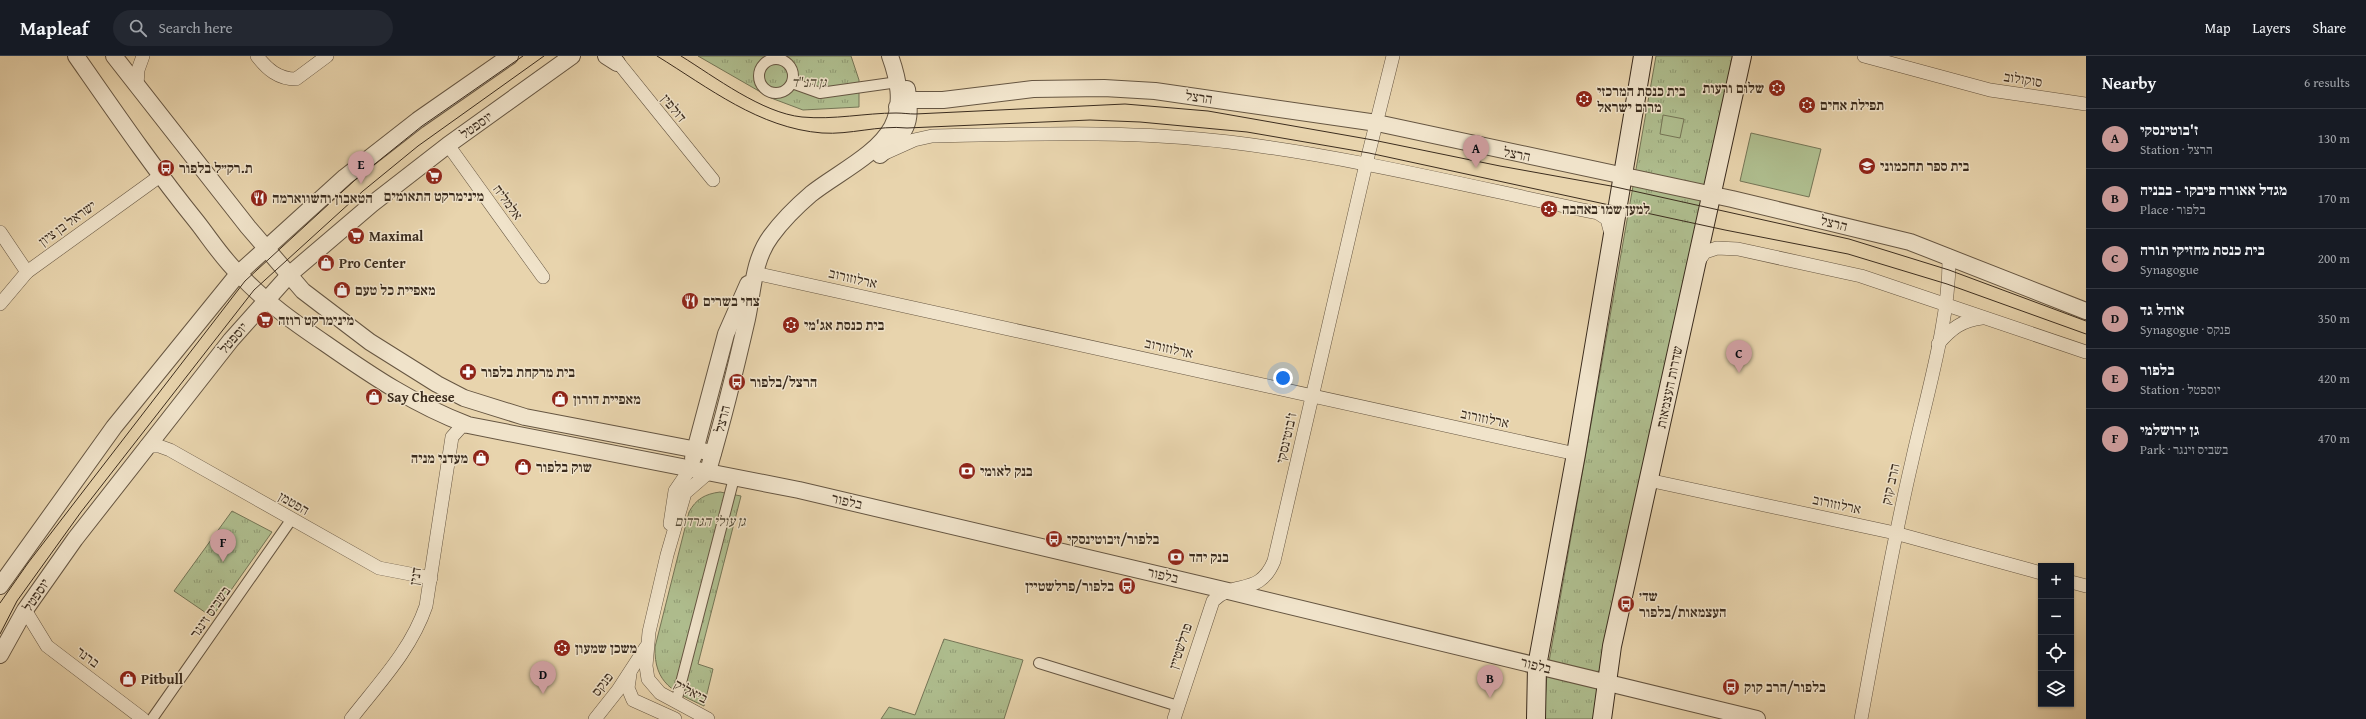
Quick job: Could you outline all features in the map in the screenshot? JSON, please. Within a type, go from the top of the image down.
[{"type":"main road","points":[[1536,719],[1537,666],[1576,454],[1643,56]]},
{"type":"main road","name":"שדרות העצמאות","points":[[1602,719],[1612,646],[1696,265],[1713,195],[1742,56]]},
{"type":"street","name":"בלפור","points":[[76,56],[160,176],[238,274],[267,301],[381,383],[409,398],[468,425],[799,490],[1228,591],[1757,719]]},
{"type":"street","points":[[114,56],[248,227],[267,247],[303,291],[349,327],[437,384],[464,398],[525,417],[713,453]]},
{"type":"street","points":[[137,85],[138,70],[143,56]]},
{"type":"street","points":[[257,56],[267,68],[280,76],[296,79],[328,56]]},
{"type":"street","points":[[0,586],[114,427],[238,274],[345,177],[418,120],[510,56]]},
{"type":"street","name":"יוספטל","points":[[0,655],[25,610],[74,539],[146,446],[232,340],[290,274],[372,204],[448,145],[568,60],[579,56]]},
{"type":"street","points":[[890,56],[903,104]]},
{"type":"street","points":[[897,56],[906,81],[903,104]]},
{"type":"street","points":[[897,56],[914,85],[922,91],[943,100]]},
{"type":"street","name":"ז'בוטינסקי","points":[[1228,591],[1253,585],[1262,581],[1269,573],[1274,561],[1366,164],[1393,56]]},
{"type":"street","name":"סוקולוב","points":[[1864,56],[1990,90],[2086,104]]},
{"type":"street","name":"דולפין","points":[[612,58],[713,180]]},
{"type":"street","points":[[784,58],[792,69],[792,83],[788,89],[776,93],[764,88],[760,83],[759,71],[769,60],[784,58]]},
{"type":"street","points":[[792,83],[820,93],[898,82]]},
{"type":"street","name":"הרצל","points":[[903,104],[1033,89],[1104,88],[1155,91],[1377,124],[1713,195],[1910,242],[1949,256],[2086,311]]},
{"type":"street","name":"הרצל","points":[[878,156],[907,128],[903,104]]},
{"type":"street","name":"הרצל","points":[[646,647],[667,555],[685,493],[708,473],[747,318],[755,273],[761,253],[770,236],[811,194],[882,141],[893,126],[903,104]]},
{"type":"street","name":"הרצל","points":[[811,194],[878,156],[914,140],[932,136],[1114,134],[1229,142],[1366,164],[1598,213],[1607,219],[1612,236]]},
{"type":"street","name":"אלמליח","points":[[448,145],[543,277]]},
{"type":"street","name":"ישראל בן ציון","points":[[0,304],[27,272],[160,176]]},
{"type":"street","points":[[248,227],[258,234],[267,236],[287,229]]},
{"type":"street","points":[[0,232],[27,272]]},
{"type":"street","points":[[1696,265],[1705,252],[1717,248],[1738,249],[1861,276],[1945,303],[1984,318],[2086,352]]},
{"type":"street","name":"הרב קוק","points":[[1861,719],[1895,533],[1938,344],[1945,303],[1949,256]]},
{"type":"street","name":"הרצל","points":[[667,555],[675,491],[690,469],[726,334],[743,293],[755,273]]},
{"type":"street","name":"ארלוזורוב","points":[[755,273],[1576,454]]},
{"type":"street","points":[[1938,344],[1958,324],[1970,319],[1984,318]]},
{"type":"street","points":[[667,445],[693,432],[704,417]]},
{"type":"street","name":"דנין","points":[[351,719],[407,648],[419,628],[426,606],[452,437],[461,427],[468,425]]},
{"type":"street","name":"הפטמן","points":[[146,446],[160,446],[170,450],[291,520],[379,568],[430,578]]},
{"type":"street","points":[[676,702],[734,478]]},
{"type":"street","name":"ארלוזורוב","points":[[1648,480],[1895,533],[2038,572]]},
{"type":"street","name":"בשביס זינגר","points":[[152,719],[291,520]]},
{"type":"street","points":[[2074,583],[2086,586]]},
{"type":"street","name":"פרלשטיין","points":[[1174,719],[1210,606],[1217,597],[1228,591]]},
{"type":"street","name":"ברנר","points":[[25,610],[47,646],[143,719]]},
{"type":"street","name":"ביאליק","points":[[646,647],[648,679],[660,693],[708,719]]},
{"type":"street","name":"פנקס","points":[[595,719],[630,673],[646,647]]},
{"type":"street","points":[[1040,663],[1178,706]]},
{"type":"street","points":[[630,673],[628,688],[633,700],[675,719]]},
{"type":"green space","name":"גן הנ\"ד","points":[[698,56],[851,56],[859,80],[859,107],[803,110],[771,98]]},
{"type":"green space","points":[[1656,56],[1735,56],[1597,719],[1544,719],[1547,673]]},
{"type":"green space","points":[[1663,115],[1684,119],[1680,138],[1660,134]]},
{"type":"green space","points":[[1751,133],[1821,149],[1809,197],[1740,181]]},
{"type":"green space","name":"גן עולי הגרדום","points":[[720,492],[741,496],[698,664],[713,669],[704,706],[675,691],[662,678],[658,670],[655,647],[689,512],[698,500],[710,494]]},
{"type":"green space","points":[[232,511],[272,532],[212,617],[174,591]]},
{"type":"green space","points":[[944,639],[1023,660],[1004,719],[881,719],[889,707],[915,715]]},
{"type":"tram line","points":[[0,603],[28,563],[245,281],[355,180],[422,126],[523,56]]},
{"type":"tram line","points":[[0,634],[17,601],[81,512],[254,290],[363,191],[418,146],[544,56]]},
{"type":"tram line","points":[[657,56],[735,105],[756,115],[799,130],[822,133],[843,133],[896,127],[907,128],[1090,120],[1140,122],[1247,132],[1369,153],[1725,230],[1848,254],[1947,284],[2086,334]]},
{"type":"tram line","points":[[681,56],[739,93],[771,109],[802,117],[826,118],[884,113],[915,114],[1125,104],[1208,111],[1373,140],[1500,166],[1611,186],[1849,239],[1949,270],[2086,321]]},
{"type":"place","name":"שלום ורעות","points":[[1777,88]]},
{"type":"place","name":"בית כנסת המרכזי מרום ישראל","points":[[1584,99]]},
{"type":"place","name":"תפילת אחים","points":[[1807,105]]},
{"type":"place","name":"בית ספר תחכמוני","points":[[1867,166]]},
{"type":"place","name":"ת.רק״ל בלפור","points":[[166,168]]},
{"type":"place","name":"ז'בוטינסקי","points":[[1476,168]]},
{"type":"place","name":"מינימרקט התאומים","points":[[434,176]]},
{"type":"place","name":"בלפור","points":[[361,184]]},
{"type":"place","name":"הטאבון והשווארמה","points":[[259,198]]},
{"type":"place","name":"למען שמו באהבה","points":[[1549,209]]},
{"type":"place","name":"Maximal","points":[[356,236]]},
{"type":"place","name":"Pro Center","points":[[326,263]]},
{"type":"place","name":"מאפיית כל טעם","points":[[342,290]]},
{"type":"place","name":"צחי בשרים","points":[[690,301]]},
{"type":"place","name":"מינימרקט רוזה","points":[[265,320]]},
{"type":"place","name":"בית כנסת אג'מי","points":[[791,325]]},
{"type":"place","name":"בית מרקחת בלפור","points":[[468,372]]},
{"type":"place","name":"בית כנסת מחזיקי תורה","points":[[1739,373]]},
{"type":"place","name":"הרצל/בלפור","points":[[737,382]]},
{"type":"place","name":"Say Cheese","points":[[374,397]]},
{"type":"place","name":"מאפיית דורון","points":[[560,399]]},
{"type":"place","name":"מעדני מניה","points":[[481,458]]},
{"type":"place","name":"שוק בלפור","points":[[523,467]]},
{"type":"place","name":"בנק לאומי","points":[[967,471]]},
{"type":"place","name":"בלפור/ז׳בוטינסקי","points":[[1054,539]]},
{"type":"place","name":"בנק יהד","points":[[1176,557]]},
{"type":"place","name":"גן ירושלמי","points":[[223,562]]},
{"type":"place","name":"בלפור/פרלשטיין","points":[[1127,586]]},
{"type":"place","name":"שד׳ העצמאות/בלפור","points":[[1626,604]]},
{"type":"place","name":"משכן שמעון","points":[[562,648]]},
{"type":"place","name":"Pitbull","points":[[128,679]]},
{"type":"place","name":"בלפור/הרב קוק","points":[[1731,687]]},
{"type":"place","name":"אוהל גד","points":[[543,694]]},
{"type":"place","name":"מגדל אאורה פיבקו - בבניה","points":[[1490,698]]}]
